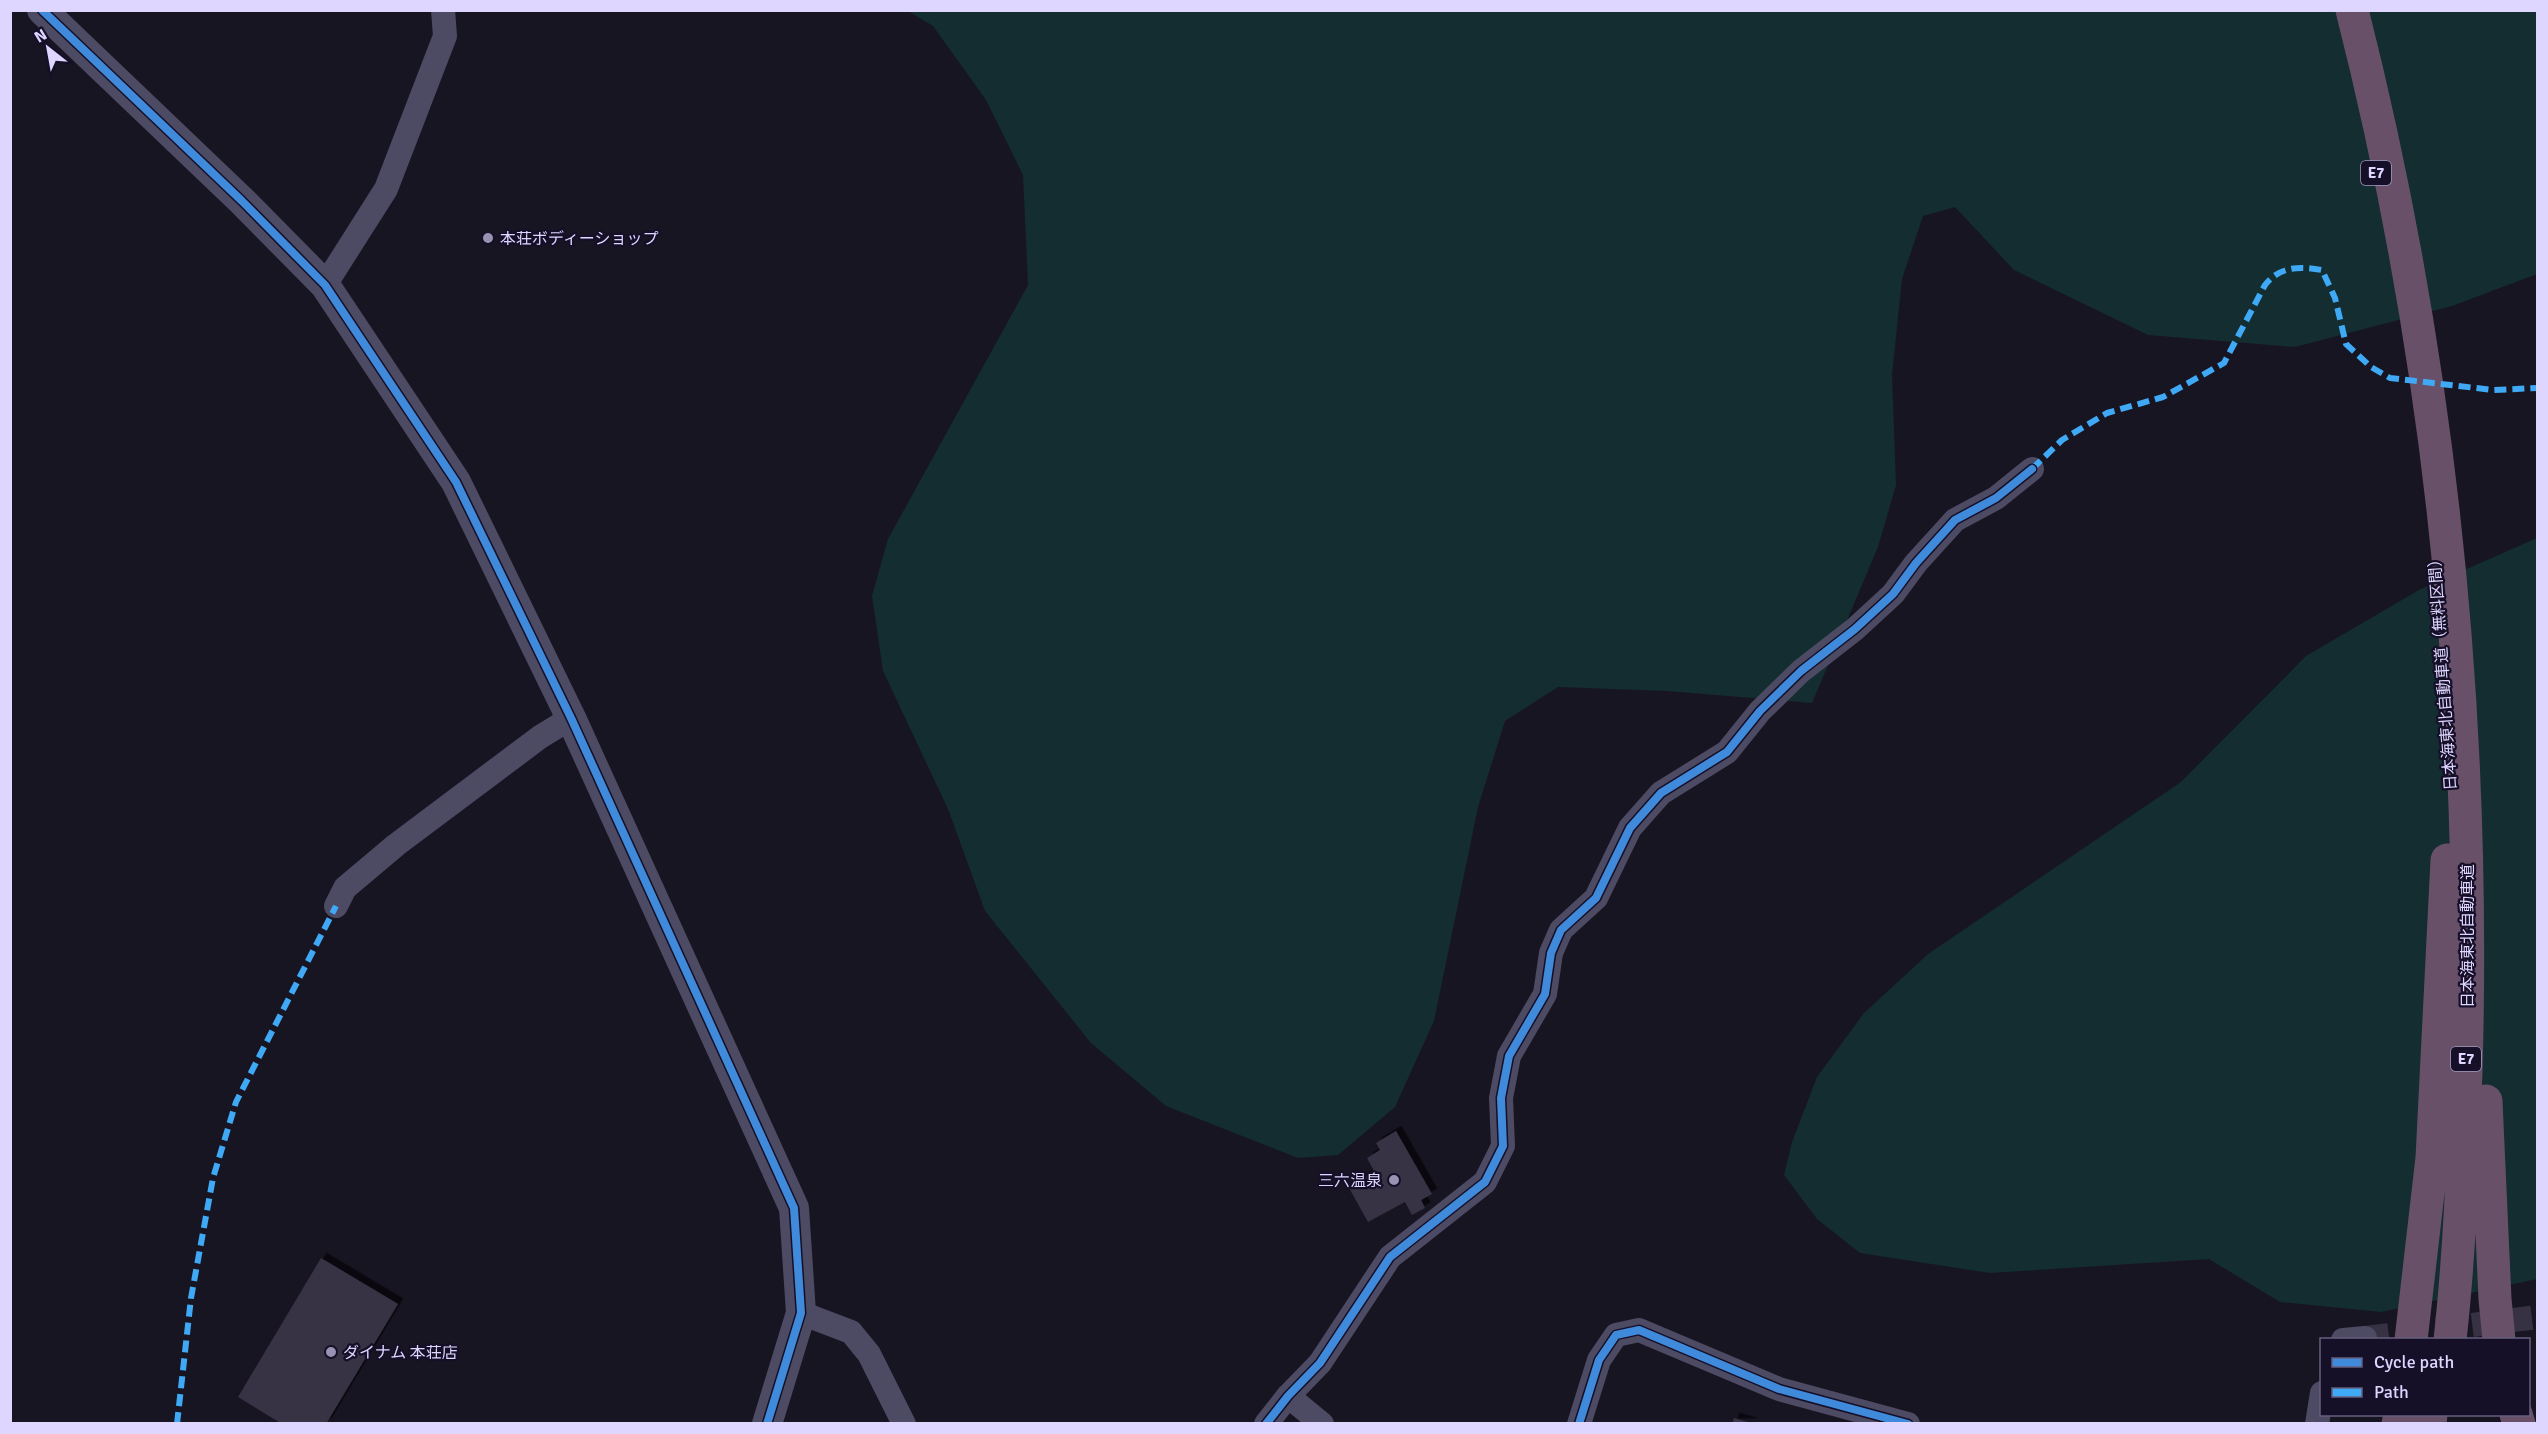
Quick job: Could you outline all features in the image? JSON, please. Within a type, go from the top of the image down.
[{"type":"highway","name":"日本海東北自動車道（無料区間）","points":[[2339,10],[2413,337]]},
{"type":"highway","name":"日本海東北自動車道（無料区間）","points":[[2352,10],[2374,96],[2398,212],[2424,450],[2439,533],[2458,779],[2454,854],[2455,1013],[2450,1199],[2439,1338]]},
{"type":"highway","points":[[2411,1338],[2432,1158],[2458,779]]},
{"type":"highway","points":[[2458,779],[2473,856],[2481,980],[2494,1299],[2499,1338]]},
{"type":"highway","name":"日本海東北自動車道","points":[[2450,1338],[2462,1199],[2468,1014],[2458,779]]},
{"type":"street","points":[[42,10],[242,201],[325,285],[456,482],[571,718],[794,1208],[801,1312],[767,1424]]},
{"type":"street","points":[[325,285],[386,189],[445,36],[443,10]]},
{"type":"street","points":[[1266,1424],[1288,1396],[1320,1363],[1390,1257],[1485,1182],[1503,1146],[1501,1098],[1509,1056],[1545,994],[1551,952],[1561,930],[1596,898],[1630,828],[1661,793],[1727,752],[1760,711],[1793,679],[1893,594],[1929,548],[1955,520],[1996,498],[2032,469]]},
{"type":"street","points":[[336,906],[345,888],[396,845],[540,737],[571,718]]},
{"type":"street","points":[[801,1312],[851,1332],[869,1354],[904,1424]]},
{"type":"street","points":[[1579,1424],[1599,1360],[1616,1335],[1639,1330],[1779,1389],[1908,1424]]},
{"type":"street","points":[[1288,1396],[1322,1424]]},
{"type":"street","points":[[2317,1424],[2320,1405]]},
{"type":"green space","points":[[908,11],[2537,11],[2537,274],[2452,306],[2295,347],[2148,335],[2014,270],[1955,207],[1923,216],[1902,279],[1892,375],[1896,485],[1878,547],[1812,703],[1667,691],[1558,687],[1505,721],[1478,807],[1434,1021],[1395,1107],[1338,1155],[1298,1158],[1166,1106],[1091,1043],[985,911],[948,809],[883,671],[872,596],[888,539],[1028,285],[1023,175],[986,100],[933,26]]},
{"type":"green space","points":[[2537,538],[2537,1279],[2381,1312],[2280,1302],[2209,1259],[1990,1273],[1860,1253],[1817,1219],[1784,1175],[1792,1142],[1817,1077],[1864,1013],[1928,954],[2181,782],[2306,656],[2419,590]]},
{"type":"building","points":[[1396,1131],[1432,1194],[1421,1200],[1425,1208],[1412,1215],[1405,1202],[1368,1222],[1348,1186],[1374,1171],[1367,1158],[1380,1150],[1376,1143]]},
{"type":"building","points":[[321,1258],[398,1304],[326,1424],[282,1424],[238,1397]]},
{"type":"building","points":[[1734,1418],[1751,1423],[1751,1424],[1732,1424]]},
{"type":"tunnel","points":[[2365,1338],[2538,1317]]},
{"type":"marked path","points":[[2032,469],[2062,440],[2107,413],[2163,397],[2224,363],[2265,285],[2277,274],[2291,269],[2322,270],[2335,298],[2346,344],[2371,367],[2390,378],[2493,390],[2538,388]]},
{"type":"marked path","points":[[177,1424],[191,1298],[213,1178],[236,1102],[336,906]]},
{"type":"cycle path","points":[[42,10],[242,201],[325,285],[456,482],[571,718],[794,1208],[801,1313],[767,1424]]},
{"type":"cycle path","points":[[1266,1424],[1288,1396],[1320,1363],[1390,1257],[1485,1182],[1503,1146],[1501,1098],[1509,1056],[1545,994],[1551,953],[1561,930],[1596,898],[1630,828],[1661,793],[1727,752],[1760,711],[1801,671],[1855,629],[1893,594],[1916,563],[1955,520],[1996,498],[2032,469]]},
{"type":"cycle path","points":[[1579,1424],[1599,1360],[1616,1335],[1639,1330],[1779,1389],[1908,1424]]},
{"type":"place","name":"本荘ボディーショップ","points":[[488,238]]},
{"type":"place","name":"三六温泉","points":[[1394,1180]]},
{"type":"place","name":"ダイナム 本荘店","points":[[331,1352]]}]
